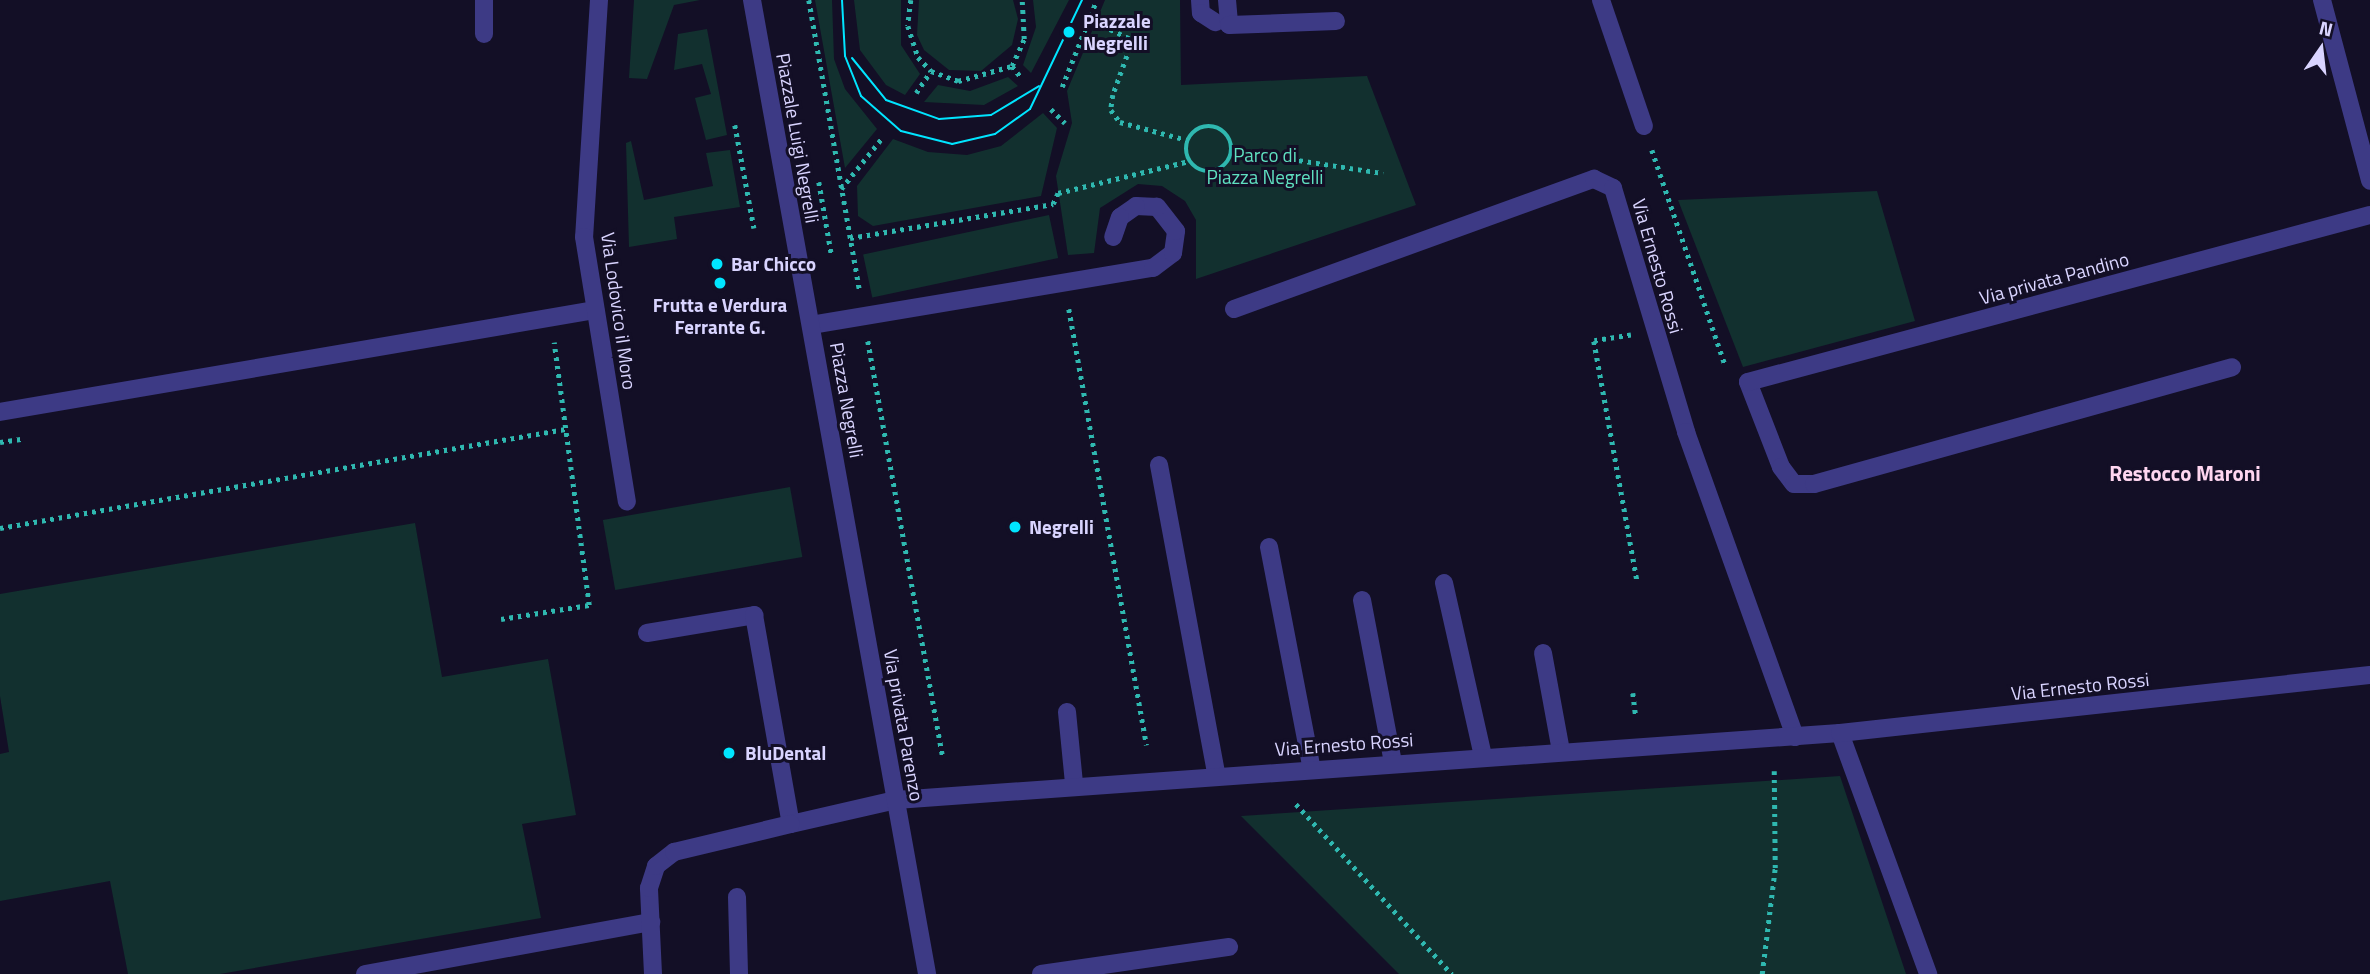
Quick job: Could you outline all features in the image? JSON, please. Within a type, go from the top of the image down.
[{"type":"street","points":[[484,0],[484,34]]},
{"type":"street","name":"Via Lodovico il Moro","points":[[598,0],[584,237],[627,502]]},
{"type":"street","name":"Piazzale Luigi Negrelli","points":[[752,0],[811,325]]},
{"type":"street","points":[[1200,0],[1200,13],[1215,22]]},
{"type":"street","points":[[1227,0],[1228,25],[1336,20]]},
{"type":"street","points":[[1601,0],[1644,126]]},
{"type":"street","points":[[2322,0],[2370,181]]},
{"type":"street","name":"Via Ernesto Rossi","points":[[1234,309],[1594,179],[1613,188],[1655,331],[1795,737]]},
{"type":"street","points":[[811,325],[864,314],[1153,268],[1173,253],[1176,231],[1157,207],[1136,206],[1120,217],[1113,237]]},
{"type":"street","name":"Via privata Pandino","points":[[1748,382],[2370,215]]},
{"type":"street","points":[[0,411],[595,310]]},
{"type":"street","name":"Piazza Negrelli","points":[[811,325],[841,484]]},
{"type":"street","points":[[1748,382],[1781,467],[1794,484],[1814,484],[2232,367]]},
{"type":"street","points":[[1159,465],[1216,774]]},
{"type":"street","name":"Via privata Parenzo","points":[[841,484],[927,974]]},
{"type":"street","points":[[1269,547],[1311,766]]},
{"type":"street","points":[[1444,583],[1483,756]]},
{"type":"street","points":[[1362,600],[1393,762]]},
{"type":"street","points":[[647,633],[754,615],[791,824]]},
{"type":"street","points":[[1543,653],[1562,751]]},
{"type":"street","name":"Via Ernesto Rossi","points":[[653,974],[651,922],[656,866],[674,852],[896,800],[1074,783],[1311,766],[1795,737],[2370,676]]},
{"type":"street","points":[[1067,712],[1074,783]]},
{"type":"street","points":[[1840,733],[1928,974]]},
{"type":"street","points":[[737,897],[739,974]]},
{"type":"street","points":[[365,974],[651,922]]},
{"type":"street","points":[[1041,974],[1229,947]]},
{"type":"path","points":[[809,0],[943,757]]},
{"type":"path","points":[[911,0],[911,42],[931,71],[967,80],[1012,66],[1024,39],[1022,0]]},
{"type":"path","points":[[1062,87],[1095,4]]},
{"type":"path","points":[[1095,22],[1133,40],[1113,95],[1111,110],[1121,122],[1187,140]]},
{"type":"path","points":[[1012,66],[1021,77]]},
{"type":"path","points":[[916,93],[931,71]]},
{"type":"path","points":[[1051,109],[1065,123]]},
{"type":"path","points":[[735,125],[754,228]]},
{"type":"path","points":[[850,238],[1054,204],[1058,193],[1189,161],[1211,172],[1226,165],[1232,150],[1227,135],[1214,126],[1198,128],[1187,140],[1189,161]]},
{"type":"path","points":[[1644,126],[1732,386],[1748,382]]},
{"type":"path","points":[[841,190],[882,138]]},
{"type":"path","points":[[1232,150],[1383,173]]},
{"type":"path","points":[[819,183],[832,257]]},
{"type":"path","points":[[1065,281],[1146,745]]},
{"type":"path","points":[[500,619],[589,605],[553,346],[565,316]]},
{"type":"path","points":[[1637,580],[1594,341],[1655,331]]},
{"type":"path","points":[[0,528],[565,429]]},
{"type":"path","points":[[1633,693],[1636,716]]},
{"type":"path","points":[[1762,974],[1775,868],[1774,771]]},
{"type":"path","points":[[1296,804],[1452,974]]},
{"type":"green space","points":[[634,0],[700,0],[674,5],[647,79],[629,78]]},
{"type":"green space","points":[[815,0],[832,0],[834,59],[845,89],[877,129],[845,168]]},
{"type":"green space","points":[[854,0],[901,0],[901,45],[920,74],[905,95],[886,85],[860,50]]},
{"type":"green space","points":[[919,0],[1013,0],[1018,19],[1012,45],[981,71],[949,70],[924,50],[917,35]]},
{"type":"green space","points":[[1033,0],[1069,0],[1031,73],[1023,65],[1036,27]]},
{"type":"green space","name":"Parco di Piazza Negrelli","points":[[1105,0],[1180,0],[1181,85],[1367,76],[1416,205],[1196,279],[1196,220],[1185,201],[1162,186],[1138,184],[1100,208],[1094,253],[1068,255],[1056,176],[1072,123],[1067,91]]},
{"type":"green space","points":[[707,29],[727,135],[706,140],[695,98],[711,94],[702,64],[674,70],[678,34]]},
{"type":"green space","points":[[1008,77],[1018,86],[984,105],[924,102],[938,85],[970,91]]},
{"type":"green space","points":[[1043,113],[1057,128],[1041,196],[873,226],[858,216],[857,186],[893,139],[928,152],[967,155],[1001,146]]},
{"type":"green space","points":[[631,141],[644,200],[713,186],[706,153],[730,150],[740,207],[674,217],[677,239],[629,247],[626,143]]},
{"type":"green space","points":[[1877,191],[1915,321],[1743,367],[1678,200]]},
{"type":"green space","points":[[1049,215],[1058,258],[872,298],[863,255]]},
{"type":"green space","points":[[790,487],[802,557],[615,590],[603,520]]},
{"type":"green space","points":[[415,523],[442,677],[548,659],[576,815],[522,824],[541,918],[220,974],[128,974],[110,881],[0,901],[0,754],[9,752],[0,696],[0,594]]},
{"type":"green space","points":[[1840,776],[1906,974],[1399,974],[1241,816]]},
{"type":"tram line","points":[[842,0],[845,56],[861,96],[901,131],[952,144],[995,134],[1030,109],[1082,0]]},
{"type":"tram line","points":[[852,58],[886,100],[939,119],[991,115],[1039,86]]},
{"type":"place","name":"Piazzale Negrelli","points":[[1069,32]]},
{"type":"place","name":"Bar Chicco","points":[[717,264]]},
{"type":"place","name":"Frutta e Verdura Ferrante G.","points":[[720,283]]},
{"type":"place","name":"Negrelli","points":[[1015,527]]},
{"type":"place","name":"BluDental","points":[[729,753]]},
{"type":"district","name":"Restocco Maroni","points":[[2185,473]]}]
